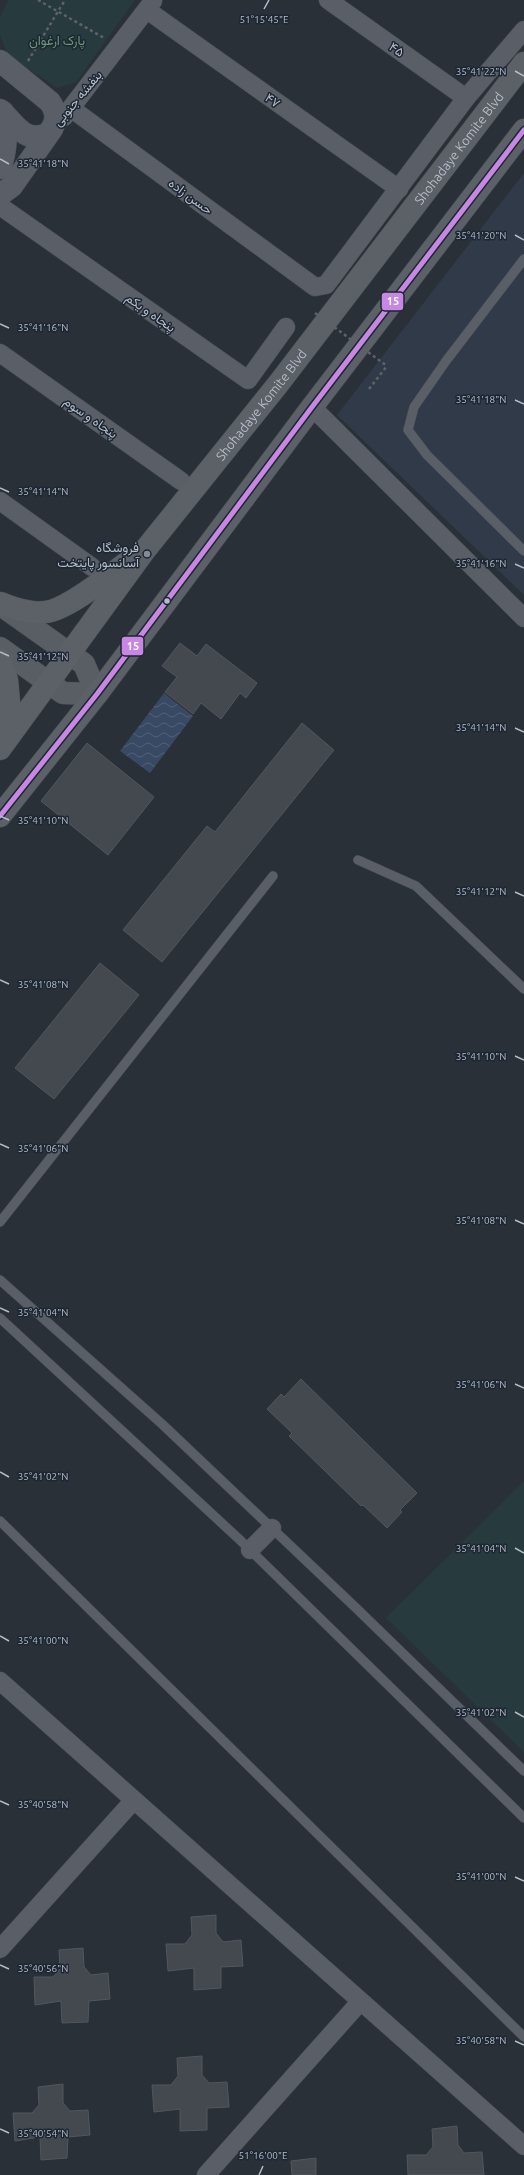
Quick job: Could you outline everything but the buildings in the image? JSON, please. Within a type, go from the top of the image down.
[{"type":"main road","name":"Shohadaye Komite Blvd","points":[[0,749],[41,677],[61,648],[145,550],[279,383],[524,63]]},
{"type":"main road","points":[[0,816],[98,694],[312,407],[524,130]]},
{"type":"main road","points":[[0,604],[31,612],[46,612],[57,609],[79,596],[145,550]]},
{"type":"main road","points":[[0,604],[84,664],[98,694]]},
{"type":"main road","points":[[0,648],[63,693],[98,694]]},
{"type":"main road","points":[[0,659],[7,680],[10,712],[0,742]]},
{"type":"street","name":"۴۵","points":[[328,0],[466,98]]},
{"type":"street","name":"بنفشه جنوبی","points":[[0,195],[12,186],[52,129],[72,109],[150,5]]},
{"type":"street","name":"۴۷","points":[[150,5],[399,189]]},
{"type":"street","points":[[399,189],[466,98],[524,30]]},
{"type":"street","points":[[0,62],[50,102],[54,108],[55,122],[52,129],[40,137],[26,135],[1,111]]},
{"type":"street","name":"حسن زاده","points":[[72,109],[315,286],[326,285],[399,189]]},
{"type":"street","points":[[0,168],[6,152],[6,129],[1,111]]},
{"type":"street","name":"پنجاه و یکم","points":[[0,206],[248,380],[286,327]]},
{"type":"street","name":"پنجاه و سوم","points":[[0,353],[181,481]]},
{"type":"street","points":[[312,407],[524,618]]},
{"type":"street","points":[[0,501],[92,567]]},
{"type":"street","points":[[250,1550],[272,1528]]},
{"type":"street","points":[[0,1681],[524,2146]]},
{"type":"street","points":[[0,1949],[134,1800]]},
{"type":"street","points":[[206,2175],[360,2002]]},
{"type":"lane","points":[[524,259],[446,361],[414,407],[408,430],[427,455],[524,551]]},
{"type":"lane","points":[[358,860],[416,886],[524,989]]},
{"type":"lane","points":[[0,1222],[273,876]]},
{"type":"lane","points":[[0,1280],[162,1424],[524,1771]]},
{"type":"lane","points":[[0,1318],[250,1550],[524,1818]]},
{"type":"lane","points":[[0,1521],[524,2037]]},
{"type":"path","points":[[38,0],[56,12],[119,46]]},
{"type":"path","points":[[18,76],[56,12],[65,0]]},
{"type":"path","points":[[315,312],[387,366],[369,389]]},
{"type":"shaded area","points":[[524,173],[524,595],[337,415]]},
{"type":"green space","name":"پارک ارغوان","points":[[8,0],[135,0],[76,82],[57,88],[8,55],[0,35],[0,18]]},
{"type":"green space","points":[[524,1481],[524,1752],[386,1618]]},
{"type":"water","points":[[164,693],[193,716],[150,773],[120,751]]},
{"type":"transit line","name":"15","points":[[0,816],[97,694],[312,407],[524,130]]},
{"type":"place","name":"فروشگاه آسانسور پایتخت","points":[[147,554]]}]
